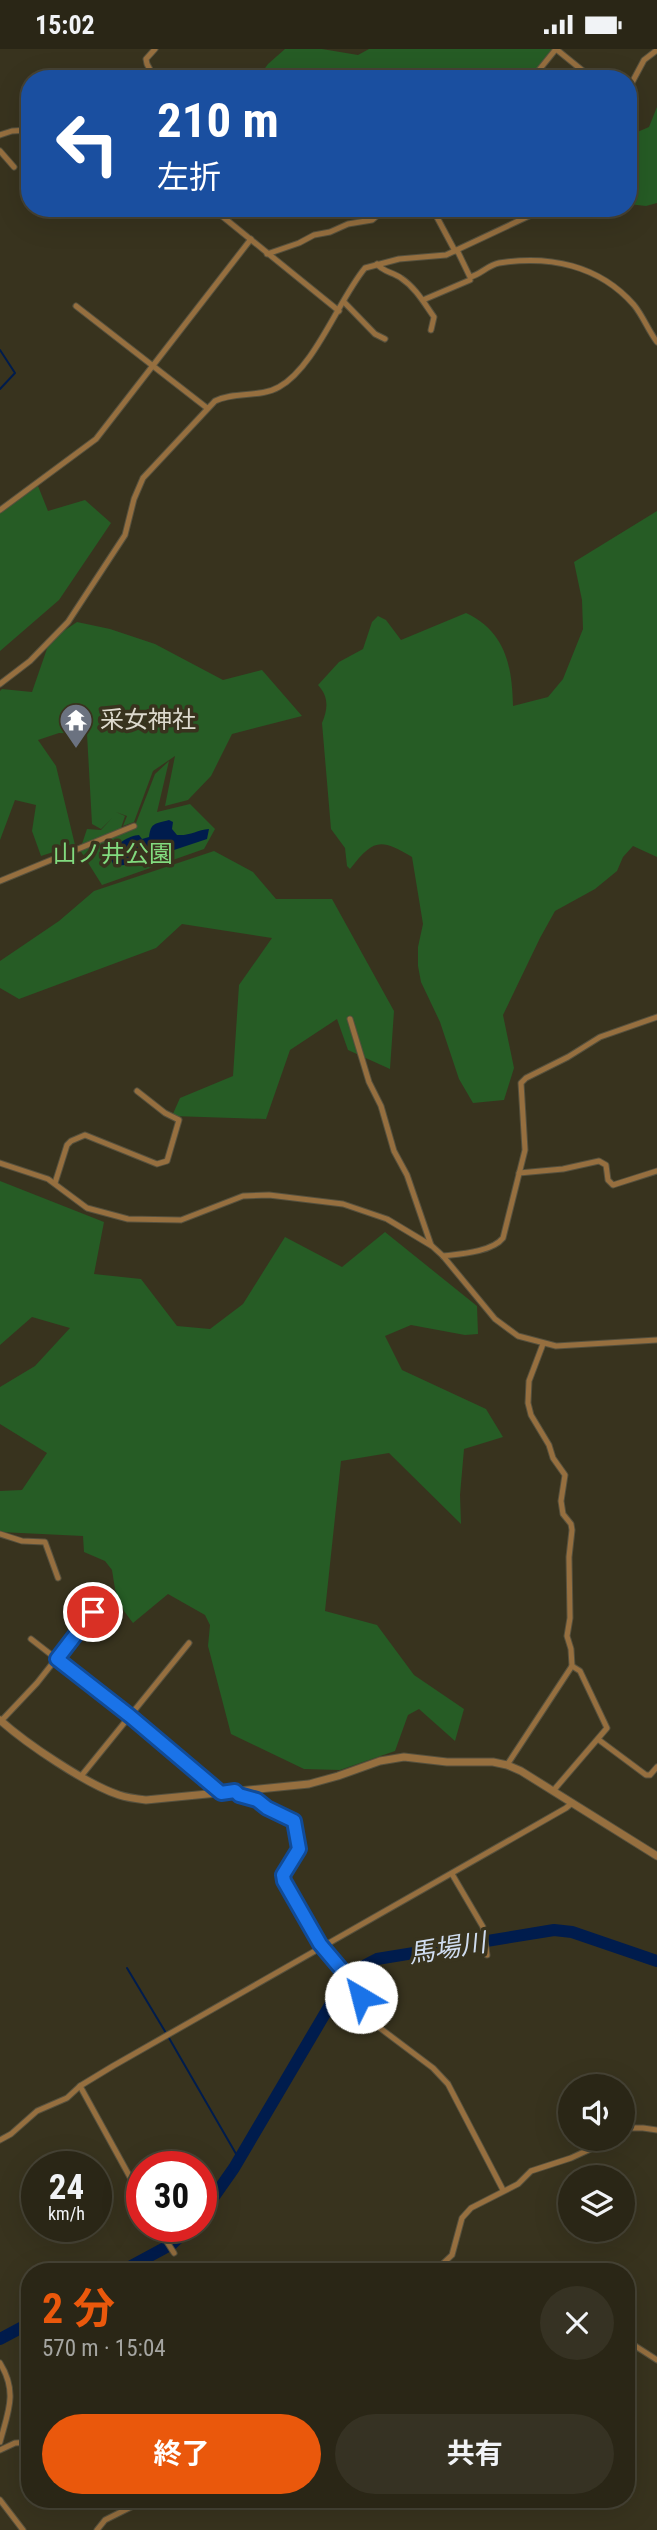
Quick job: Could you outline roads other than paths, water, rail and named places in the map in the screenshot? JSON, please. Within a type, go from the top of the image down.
[{"type":"street","points":[[151,70],[146,59],[155,49]]},
{"type":"street","points":[[540,70],[556,49],[582,70]]},
{"type":"street","points":[[637,73],[644,60],[657,50]]},
{"type":"street","points":[[0,135],[21,130]]},
{"type":"street","points":[[0,151],[14,167]]},
{"type":"street","points":[[223,217],[338,311]]},
{"type":"street","points":[[266,254],[314,235],[376,217]]},
{"type":"street","points":[[437,217],[470,277],[497,264],[536,260],[570,264],[592,273],[631,302],[657,342]]},
{"type":"street","points":[[0,684],[30,661],[68,622],[125,535],[134,499],[143,478],[207,408],[221,398],[262,393],[283,385],[305,362],[363,270],[399,259],[440,256],[456,251],[527,217]]},
{"type":"street","points":[[0,510],[96,439],[251,239]]},
{"type":"street","points":[[377,264],[406,281],[423,300],[434,317],[431,330]]},
{"type":"street","points":[[423,300],[470,280]]},
{"type":"street","points":[[344,302],[375,334],[385,339]]},
{"type":"street","points":[[76,306],[207,408]]},
{"type":"street","points":[[0,881],[134,826]]},
{"type":"street","points":[[443,1256],[493,1247],[501,1240],[508,1223],[524,1150],[521,1083],[600,1037],[657,1017]]},
{"type":"street","points":[[349,1019],[369,1083],[381,1106],[394,1151],[407,1175],[432,1246]]},
{"type":"street","points":[[55,1183],[68,1143],[85,1135],[157,1164],[167,1161],[179,1120],[165,1113],[137,1091]]},
{"type":"street","points":[[519,1173],[563,1169],[599,1161],[606,1165],[608,1180],[613,1185],[657,1171]]},
{"type":"street","points":[[0,1163],[55,1183],[87,1209],[141,1220],[181,1220],[243,1196],[269,1195],[344,1204],[387,1219],[432,1246],[495,1319],[518,1336],[556,1346],[657,1340]]},
{"type":"street","points":[[507,1765],[572,1666],[567,1636],[570,1618],[569,1557],[572,1530],[561,1503],[565,1475],[553,1458],[549,1445],[531,1415],[528,1403],[529,1381],[543,1344]]},
{"type":"street","points":[[0,1534],[22,1541],[45,1542],[58,1578]]},
{"type":"street","points":[[93,1612],[57,1659],[0,1720],[20,1737],[116,1794],[146,1800],[324,1781],[380,1761],[404,1757],[507,1765],[657,1856]]},
{"type":"street","points":[[31,1639],[130,1716],[221,1793]]},
{"type":"street","points":[[82,1775],[189,1643]]},
{"type":"street","points":[[553,1791],[607,1730],[580,1671],[572,1666]]},
{"type":"street","points":[[599,1739],[646,1775],[650,1775],[657,1767]]},
{"type":"street","points":[[235,1791],[239,1795],[257,1800],[297,1825],[299,1849],[283,1875],[284,1881],[320,1944],[360,1993],[363,2013],[367,2020],[433,2069],[448,2084],[503,2190]]},
{"type":"street","points":[[0,2140],[37,2111],[62,2100],[80,2087],[572,1803]]},
{"type":"street","points":[[452,1874],[483,1927],[487,1955]]},
{"type":"street","points":[[80,2087],[126,2170]]},
{"type":"street","points":[[635,2128],[657,2130]]},
{"type":"street","points":[[444,2263],[452,2255],[462,2218],[476,2204],[518,2184],[536,2169],[584,2151]]},
{"type":"street","points":[[168,2242],[174,2253]]},
{"type":"street","points":[[635,2346],[657,2360]]},
{"type":"street","points":[[0,2363],[8,2376],[12,2392],[0,2442]]},
{"type":"street","points":[[0,2451],[21,2443]]},
{"type":"street","points":[[0,2500],[23,2530]]},
{"type":"street","points":[[97,2530],[105,2520],[129,2508]]},
{"type":"water","points":[[169,820],[173,822],[172,829],[177,835],[209,829],[207,839],[171,851],[162,850],[132,864],[113,864],[108,853],[114,847],[135,835],[142,839],[149,837],[154,824]]},
{"type":"waterway","points":[[0,350],[15,373],[0,389]]},
{"type":"waterway","name":"馬場川","points":[[217,2192],[343,1983],[354,1971],[377,1959],[554,1930],[572,1932],[657,1961]]},
{"type":"waterway","points":[[127,1968],[166,2033]]},
{"type":"waterway","points":[[169,2038],[239,2159]]},
{"type":"waterway","name":"馬場川","points":[[137,2263],[174,2242]]},
{"type":"waterway","name":"馬場川","points":[[0,2339],[21,2328]]},
{"type":"place","name":"采女神社","points":[[76,750]]},
{"type":"park label","name":"山ノ井公園","points":[[113,854]]}]
